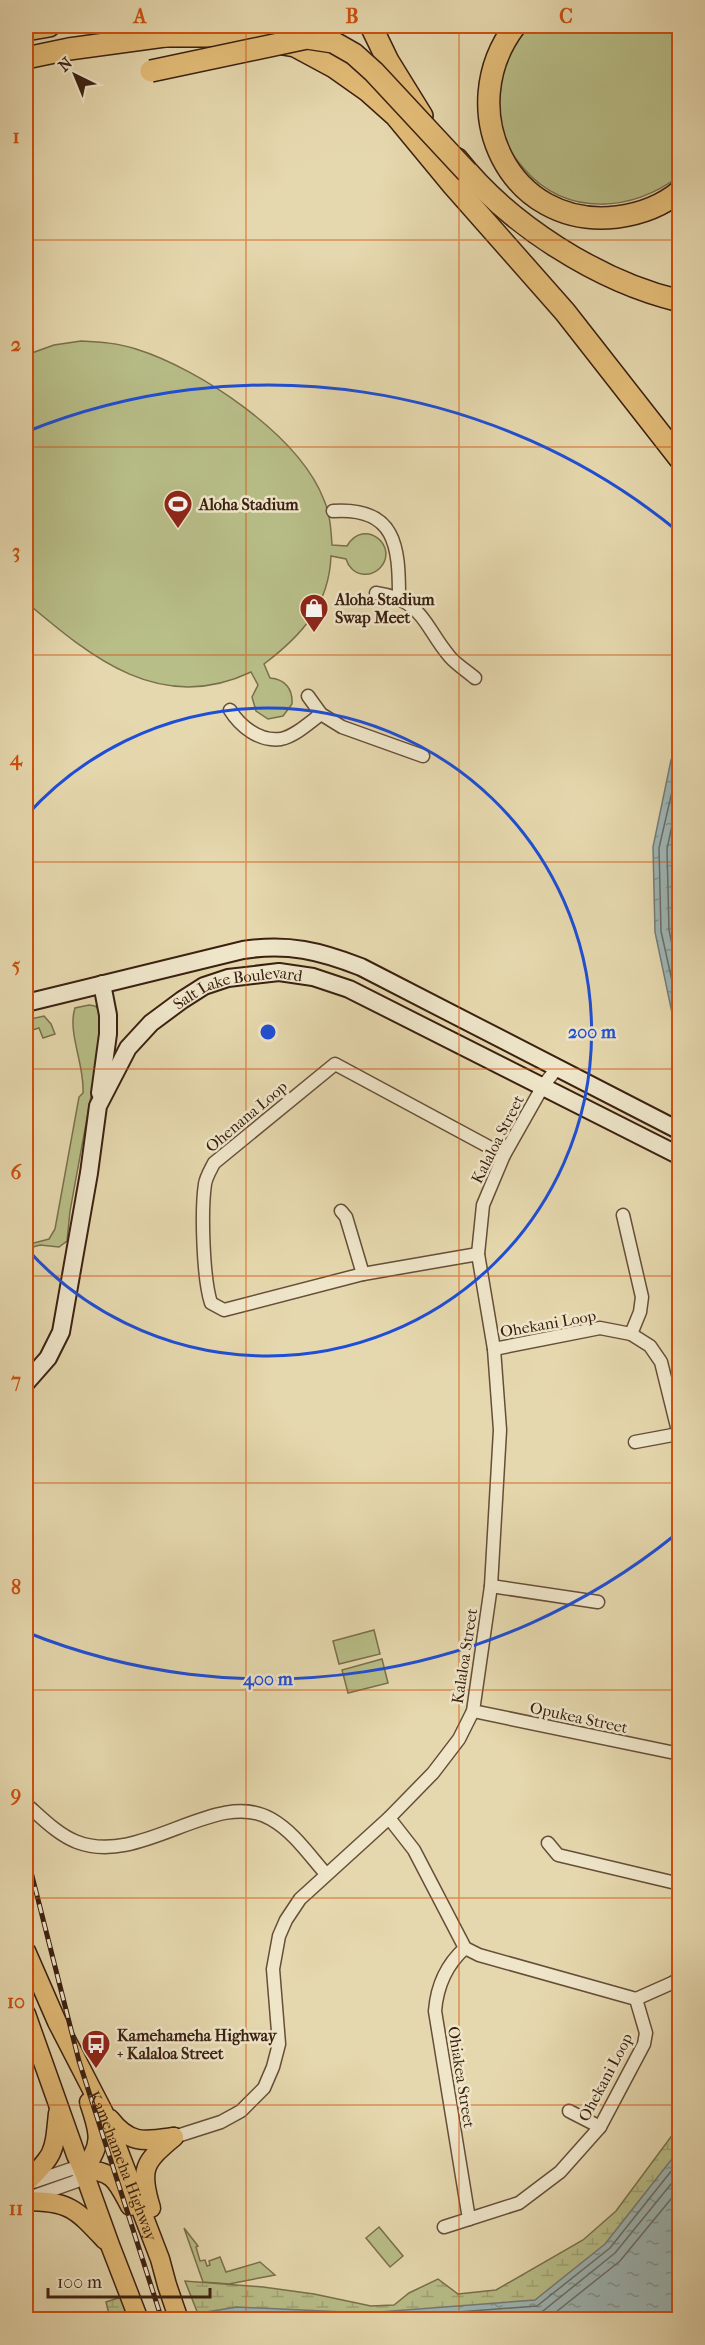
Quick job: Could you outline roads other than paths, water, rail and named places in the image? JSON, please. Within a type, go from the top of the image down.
[{"type":"highway","points":[[26,30],[50,26]]},
{"type":"highway","points":[[26,58],[69,49],[232,26]]},
{"type":"highway","points":[[370,26],[388,62],[424,119],[467,172]]},
{"type":"highway","points":[[515,26],[501,46],[491,72],[488,113],[499,152],[523,185],[539,198],[557,208],[598,218],[639,213],[664,202],[680,191]]},
{"type":"highway","points":[[161,36],[236,36],[295,46],[334,67],[368,91],[396,116],[453,185],[565,312],[680,459]]},
{"type":"highway","points":[[151,71],[307,38],[333,42],[354,54],[374,72],[467,172],[507,210],[556,248],[614,277],[680,301]]},
{"type":"main road","name":"Salt Lake Boulevard","points":[[26,1003],[243,950],[266,947],[300,949],[326,954],[361,967],[680,1131]]},
{"type":"main road","name":"Salt Lake Boulevard","points":[[26,1383],[48,1358],[61,1332],[89,1173],[98,1106],[129,1048],[151,1023],[204,986],[228,978],[279,972],[313,977],[350,989],[680,1156]]},
{"type":"main road","points":[[98,1106],[108,1034],[108,1015],[102,984]]},
{"type":"main road","name":"Kamehameha Highway","points":[[26,1951],[77,2062],[104,2113],[160,2259],[166,2285],[179,2319]]},
{"type":"main road","points":[[26,2014],[58,2108],[139,2319]]},
{"type":"main road","points":[[77,2062],[98,2137],[95,2156],[83,2170]]},
{"type":"main road","points":[[26,2184],[50,2158],[54,2147],[58,2108]]},
{"type":"main road","points":[[104,2113],[119,2131],[130,2138],[146,2141],[174,2137]]},
{"type":"main road","points":[[160,2259],[158,2227],[146,2192],[144,2176],[149,2162],[174,2137]]},
{"type":"main road","points":[[83,2170],[99,2170],[115,2177],[131,2208],[150,2235]]},
{"type":"main road","points":[[26,2200],[53,2201],[68,2207],[80,2214],[110,2245]]},
{"type":"street","points":[[333,511],[350,510],[373,517],[393,536],[399,566],[399,597]]},
{"type":"street","points":[[376,593],[399,597],[418,611],[450,658],[475,678]]},
{"type":"street","points":[[308,696],[321,714],[342,727],[423,756]]},
{"type":"street","points":[[230,710],[237,721],[248,730],[263,737],[281,739],[295,733],[321,714]]},
{"type":"street","name":"Ohenana Loop","points":[[478,1254],[363,1274],[224,1310],[211,1303],[207,1290],[203,1205],[205,1182],[214,1163],[335,1064],[504,1155]]},
{"type":"street","name":"Kalaloa Street","points":[[174,2137],[221,2122],[241,2110],[264,2088],[279,2044],[273,1969],[279,1936],[285,1920],[300,1899],[390,1818],[448,1756],[473,1711],[491,1586],[500,1430],[494,1349],[478,1254],[483,1205],[504,1155],[543,1086],[557,1068]]},
{"type":"street","points":[[341,1211],[363,1274]]},
{"type":"street","points":[[623,1215],[642,1297],[640,1312],[631,1334]]},
{"type":"street","name":"Ohekani Loop","points":[[494,1349],[600,1328],[631,1334],[650,1346],[661,1362],[679,1436]]},
{"type":"street","points":[[635,1442],[679,1436]]},
{"type":"street","points":[[491,1586],[598,1602]]},
{"type":"street","name":"Opukea Street","points":[[473,1711],[680,1754]]},
{"type":"street","points":[[26,1804],[54,1828],[77,1842],[104,1847],[116,1847],[148,1839],[208,1817],[236,1811],[252,1813],[270,1818],[290,1833],[326,1874]]},
{"type":"street","points":[[390,1818],[414,1850],[465,1948],[479,1955],[636,1999],[680,1978]]},
{"type":"street","points":[[548,1843],[558,1855],[680,1884]]},
{"type":"street","name":"Ohiakea Street","points":[[465,1948],[453,1959],[442,1978],[435,2011],[469,2219]]},
{"type":"street","name":"Ohekani Loop","points":[[444,2227],[519,2203],[560,2172],[600,2127],[644,2044],[646,2033],[636,1999]]},
{"type":"street","points":[[569,2111],[600,2127]]},
{"type":"street","points":[[26,2184],[71,2169],[83,2170],[77,2181],[26,2200]]},
{"type":"water","points":[[679,741],[679,1046],[655,932],[653,847],[671,760]]},
{"type":"water","points":[[679,2150],[679,2319],[156,2320],[237,2307],[366,2313],[535,2300],[605,2244]]},
{"type":"railway","points":[[26,1852],[79,2061],[162,2320]]},
{"type":"place","name":"Aloha Stadium","points":[[178,530]]},
{"type":"place","name":"Aloha Stadium Swap Meet","points":[[314,634]]},
{"type":"place","name":"Kamehameha Highway + Kalaloa Street","points":[[96,2070]]}]
